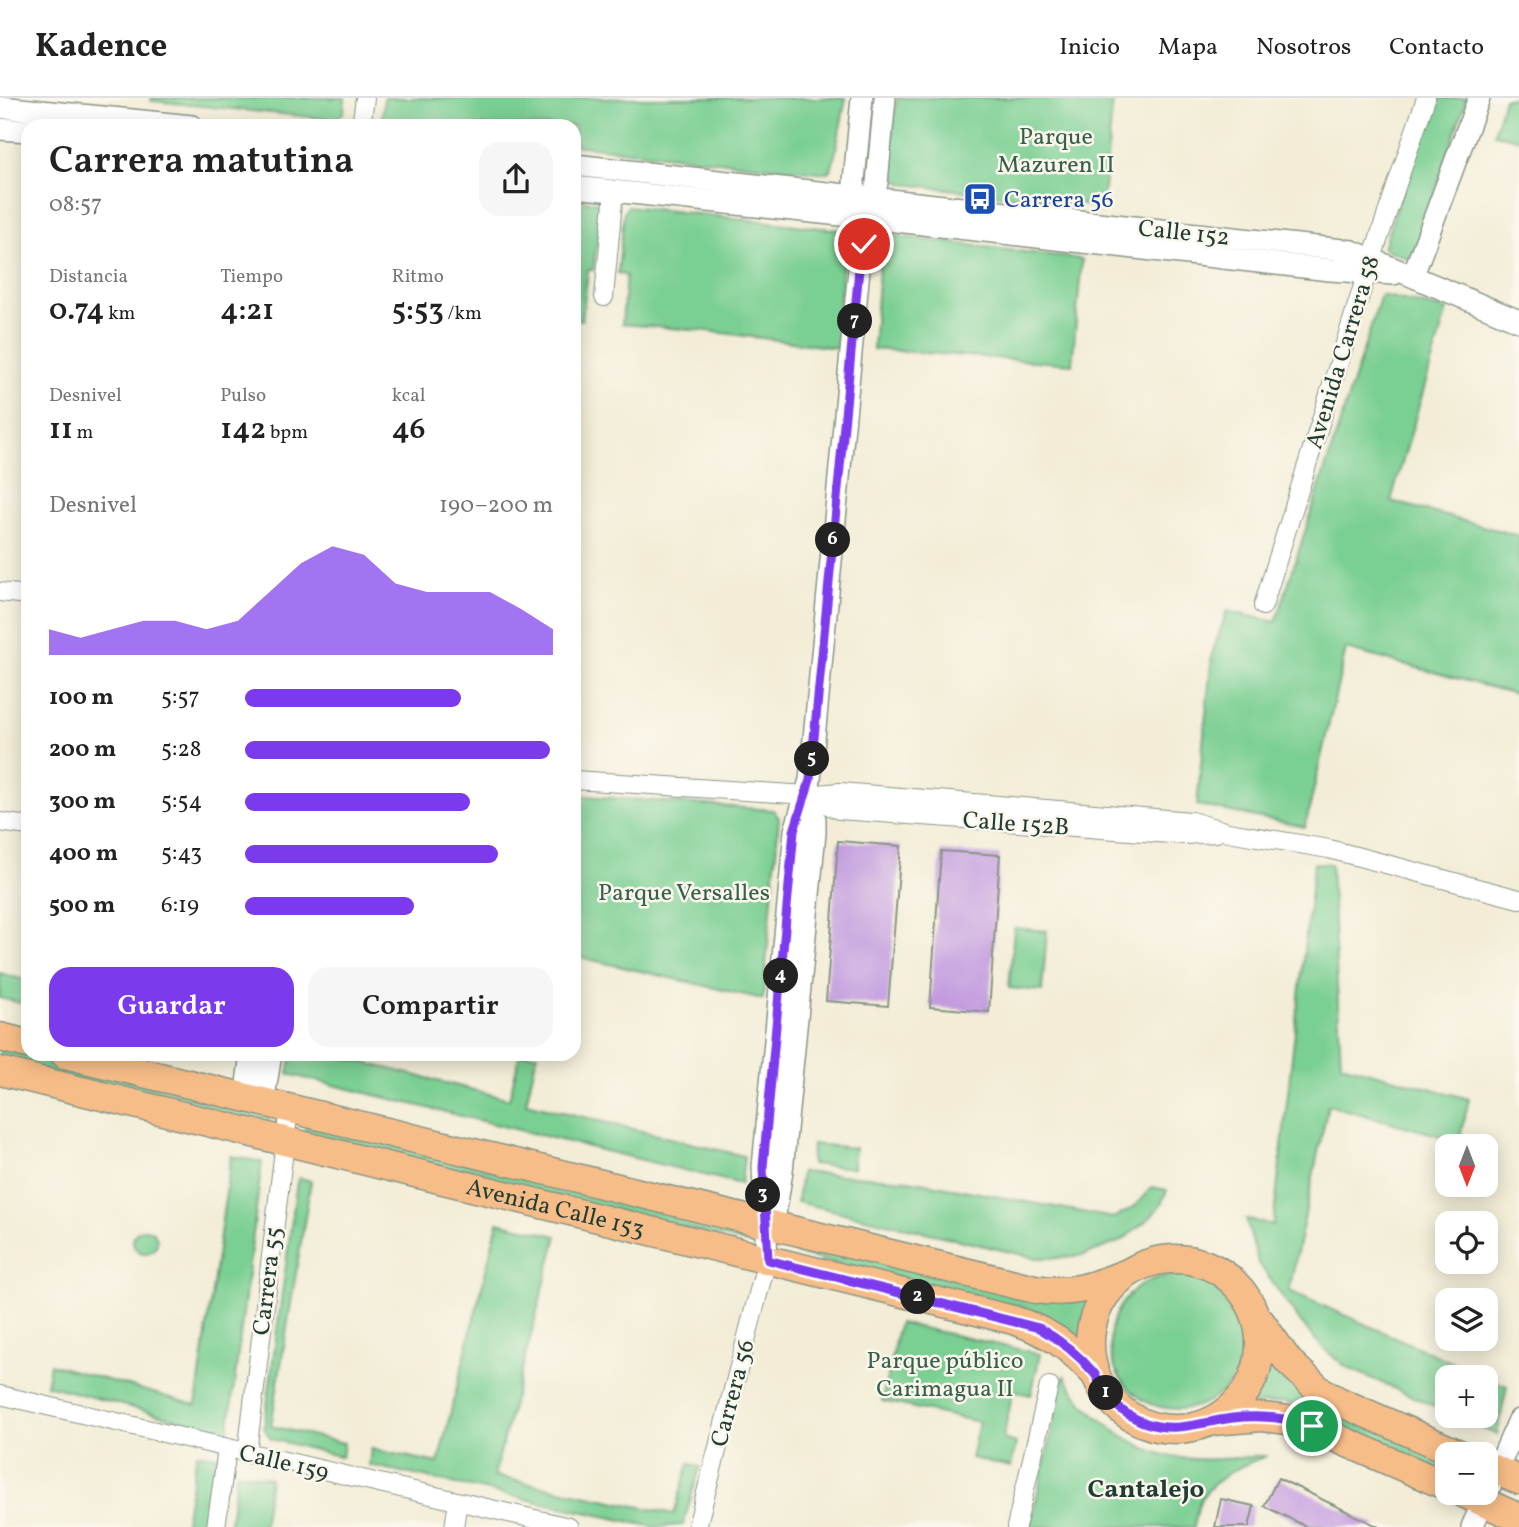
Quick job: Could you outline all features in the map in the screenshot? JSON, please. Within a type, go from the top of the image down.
[{"type":"main road","points":[[0,1037],[21,1042]]},
{"type":"main road","name":"Avenida Calle 153","points":[[94,1061],[1051,1292],[1081,1290],[1130,1272]]},
{"type":"main road","name":"Avenida Calle 153","points":[[0,1071],[1039,1328],[1065,1345],[1096,1375]]},
{"type":"main road","points":[[1435,1443],[1338,1401],[1318,1389],[1288,1361],[1236,1283],[1203,1263],[1184,1259],[1164,1260],[1146,1264],[1130,1272],[1108,1292],[1094,1318],[1090,1347],[1096,1375],[1110,1398],[1130,1416],[1155,1426],[1183,1428],[1209,1422],[1262,1417],[1297,1421],[1435,1481]]},
{"type":"main road","points":[[1209,1422],[1226,1412],[1250,1385],[1261,1349],[1255,1312]]},
{"type":"main road","points":[[1491,1505],[1519,1518]]},
{"type":"street","name":"Carrera 56","points":[[862,98],[854,181],[864,206]]},
{"type":"street","name":"Carrera 56","points":[[697,1527],[768,1260],[769,1226],[782,1171],[815,833],[815,819],[807,795],[864,206],[885,98]]},
{"type":"street","name":"Avenida Carrera 58","points":[[1262,606],[1369,265],[1426,98]]},
{"type":"street","name":"Avenida Carrera 58","points":[[1413,275],[1479,98]]},
{"type":"street","points":[[0,107],[121,119]]},
{"type":"street","points":[[0,129],[21,130]]},
{"type":"street","name":"Calle 152","points":[[581,166],[864,206]]},
{"type":"street","name":"Calle 152","points":[[581,188],[864,206],[1352,251],[1369,265],[1413,275],[1519,321]]},
{"type":"street","points":[[604,297],[614,191]]},
{"type":"street","points":[[0,592],[21,594]]},
{"type":"street","name":"Calle 152B","points":[[581,780],[807,795],[839,810],[1185,835],[1228,832],[1329,849],[1519,899]]},
{"type":"street","points":[[0,822],[21,824]]},
{"type":"street","name":"Carrera 55","points":[[247,1453],[284,1141],[266,1103],[253,1061]]},
{"type":"street","name":"Carrera 55","points":[[266,1103],[270,1061]]},
{"type":"street","points":[[1016,1527],[1049,1386]]},
{"type":"street","name":"Calle 159","points":[[0,1395],[569,1527]]},
{"type":"street","points":[[1501,1472],[1519,1420]]},
{"type":"street","points":[[216,1527],[227,1449]]},
{"type":"street","points":[[454,1527],[458,1502]]},
{"type":"street","points":[[1472,1527],[1473,1505]]},
{"type":"green space","points":[[152,98],[345,98],[344,112],[337,118],[330,119],[151,101]]},
{"type":"green space","points":[[384,98],[846,98],[834,160],[831,170],[825,173],[581,146],[581,119],[382,119]]},
{"type":"green space","name":"Parque Mazuren II","points":[[897,98],[1113,100],[1102,207],[904,184],[895,179],[889,170]]},
{"type":"green space","points":[[1433,98],[1467,98],[1411,260],[1383,248]]},
{"type":"green space","points":[[1504,98],[1519,98],[1519,139],[1494,134]]},
{"type":"green space","points":[[581,201],[596,202],[602,207],[593,270],[588,270],[582,320]]},
{"type":"green space","points":[[628,206],[839,230],[844,245],[837,348],[708,331],[622,324],[626,276],[618,273],[624,212]]},
{"type":"green space","name":"Parque Mazuren II","points":[[888,235],[1082,259],[1072,364],[873,349],[881,239]]},
{"type":"green space","points":[[1381,295],[1447,310],[1391,501],[1519,536],[1519,695],[1346,649],[1305,827],[1197,805],[1212,654],[1227,611],[1276,622]]},
{"type":"green space","name":"Parque Versalles","points":[[581,796],[773,810],[779,818],[763,999],[581,958]]},
{"type":"green space","points":[[1314,863],[1331,864],[1341,1064],[1469,1099],[1461,1134],[1435,1134],[1328,1105],[1289,1291],[1459,1365],[1435,1365],[1435,1407],[1346,1367],[1323,1348],[1301,1323],[1258,1262],[1246,1219],[1273,1225]]},
{"type":"green space","points":[[1014,928],[1047,931],[1042,991],[1009,988]]},
{"type":"green space","points":[[0,973],[21,979],[21,1003],[0,998]]},
{"type":"green space","points":[[0,1048],[21,1053],[21,1061],[52,1061],[270,1115],[268,1126],[0,1060]]},
{"type":"green space","points":[[291,1061],[359,1061],[509,1099],[518,1061],[535,1061],[526,1103],[744,1156],[741,1184],[288,1074]]},
{"type":"green space","points":[[306,1124],[754,1234],[751,1244],[305,1134]]},
{"type":"green space","points":[[812,1144],[855,1148],[853,1168],[811,1164]]},
{"type":"green space","points":[[231,1156],[262,1162],[228,1433],[46,1385],[50,1364],[196,1405]]},
{"type":"green space","points":[[801,1172],[909,1180],[1114,1218],[1133,1208],[1152,1187],[1167,1190],[1151,1217],[1121,1241],[1085,1255],[1036,1258],[797,1202]]},
{"type":"green space","points":[[300,1178],[311,1181],[271,1426],[344,1443],[342,1457],[271,1439],[264,1428],[297,1182]]},
{"type":"green space","points":[[498,1222],[557,1236],[494,1476],[674,1514],[689,1463],[700,1467],[683,1525],[654,1527],[369,1465],[371,1449],[438,1463]]},
{"type":"green space","points":[[145,1229],[156,1236],[157,1241],[150,1252],[145,1253],[134,1246],[133,1241],[140,1230]]},
{"type":"green space","points":[[797,1245],[1095,1296],[1084,1318],[1082,1343],[1063,1325],[1034,1310],[796,1254]]},
{"type":"green space","points":[[1177,1275],[1203,1280],[1224,1295],[1239,1316],[1244,1342],[1239,1368],[1224,1389],[1203,1404],[1177,1409],[1151,1404],[1130,1389],[1115,1368],[1110,1342],[1115,1316],[1130,1295],[1151,1280]]},
{"type":"green space","name":"Parque público Carimagua II","points":[[899,1323],[1040,1354],[1031,1395],[1013,1391],[1003,1439],[1016,1443],[1011,1467],[971,1458],[979,1422],[882,1401]]},
{"type":"green space","points":[[1269,1360],[1283,1379],[1292,1386],[1435,1452],[1435,1469],[1285,1402],[1250,1405],[1264,1382],[1266,1361]]},
{"type":"green space","points":[[1064,1376],[1083,1403],[1100,1419],[1131,1441],[1154,1451],[1177,1457],[1203,1459],[1267,1456],[1239,1467],[1214,1484],[1201,1499],[1194,1527],[1030,1527]]},
{"type":"green space","points":[[1498,1382],[1507,1386],[1497,1435],[1482,1428],[1498,1428]]},
{"type":"green space","points":[[197,1453],[217,1456],[205,1527],[184,1527]]},
{"type":"green space","points":[[237,1472],[270,1478],[263,1527],[229,1527]]},
{"type":"building","points":[[838,841],[901,846],[888,1006],[826,1001]]},
{"type":"building","points":[[941,851],[1000,855],[989,1012],[930,1007]]},
{"type":"building","points":[[1278,1478],[1379,1527],[1307,1527],[1264,1506]]},
{"type":"building","points":[[1221,1499],[1254,1506],[1249,1527],[1215,1527]]},
{"type":"place","name":"Carrera 56","points":[[980,199]]},
{"type":"district","name":"Cantalejo","points":[[1146,1488]]},
{"type":"route","points":[[864,244],[860,259],[810,780],[794,831],[762,1177],[768,1260],[1039,1328],[1079,1357],[1096,1375],[1119,1408],[1130,1416],[1155,1426],[1183,1428],[1209,1422],[1262,1417],[1297,1421],[1312,1426]]}]
